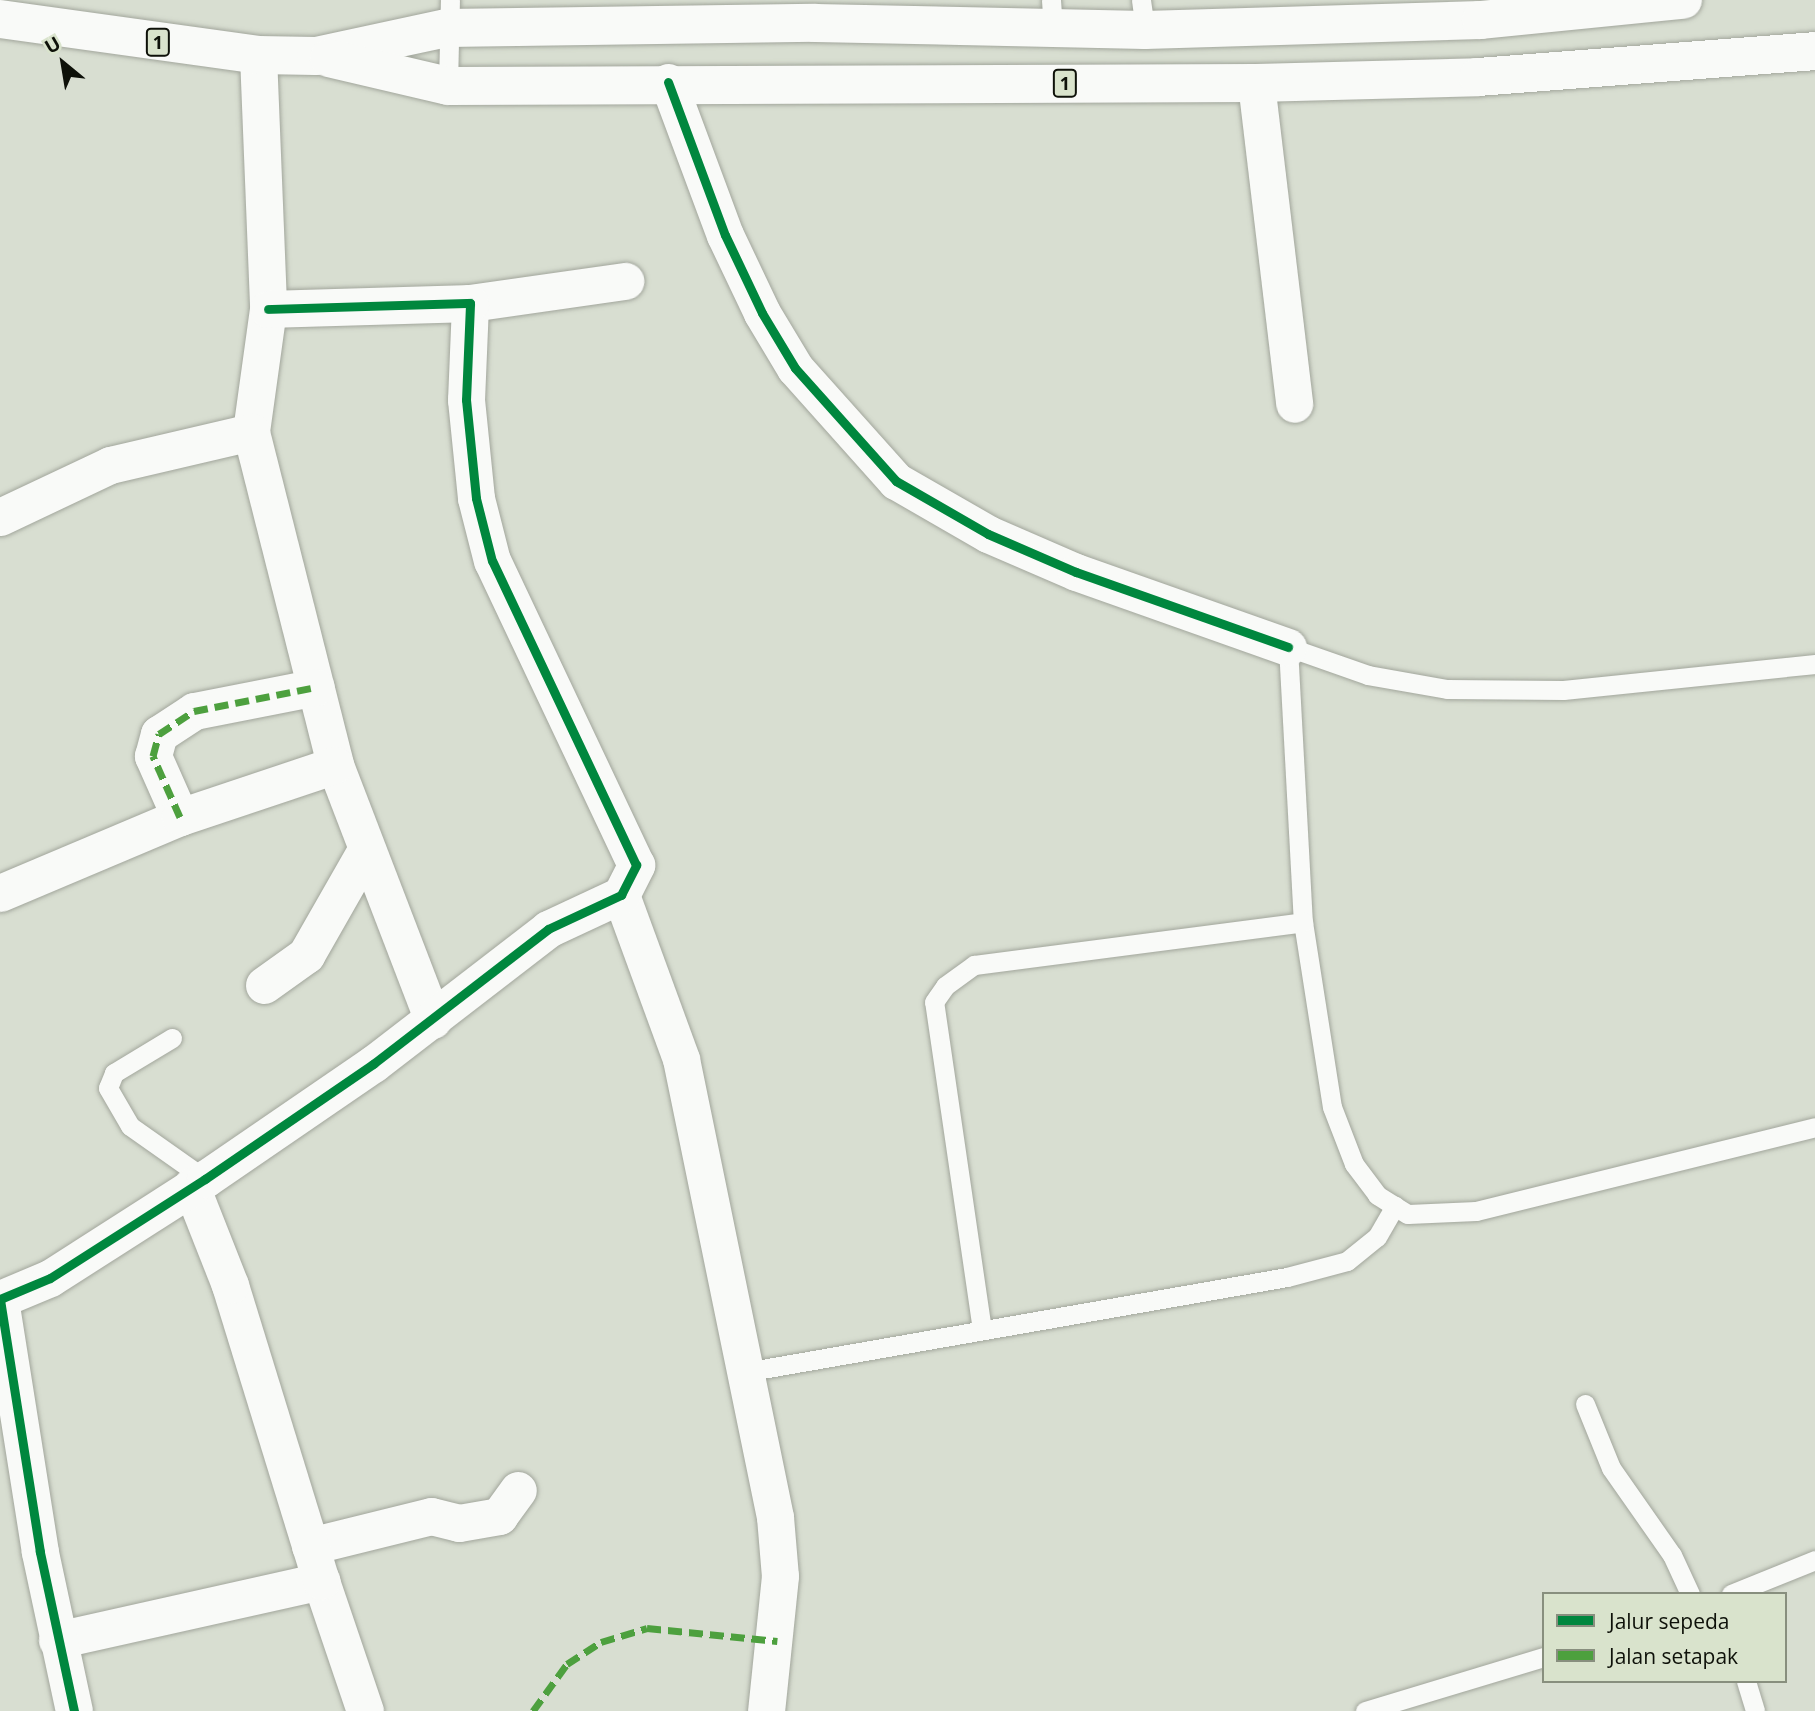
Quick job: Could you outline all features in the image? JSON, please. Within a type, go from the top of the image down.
[{"type":"highway","name":"1","points":[[316,56],[448,14],[646,12],[1481,20],[1571,6],[1683,0]]},
{"type":"highway","name":"1","points":[[0,19],[257,55],[316,56],[448,86],[668,82],[1256,83],[1478,77],[1815,51]]},
{"type":"street","points":[[257,55],[268,309],[251,432],[335,765],[433,1020]]},
{"type":"street","points":[[668,82],[725,235],[762,313],[795,368],[896,481],[988,534],[1076,572],[1288,647]]},
{"type":"street","points":[[1256,83],[1294,404]]},
{"type":"street","points":[[268,309],[470,303],[625,281]]},
{"type":"street","points":[[74,1711],[57,1640],[0,1299],[50,1278],[198,1182],[433,1020],[548,929],[621,895],[636,865],[631,848],[486,536],[466,400],[470,303]]},
{"type":"street","points":[[0,517],[110,465],[251,432]]},
{"type":"street","points":[[180,817],[153,756],[159,734],[194,710],[316,687]]},
{"type":"street","points":[[0,893],[180,817],[335,765]]},
{"type":"street","points":[[264,985],[306,955],[366,850]]},
{"type":"street","points":[[621,895],[681,1059],[745,1372],[780,1576],[766,1711]]},
{"type":"street","points":[[198,1182],[321,1581],[365,1711]]},
{"type":"street","points":[[310,1546],[430,1516],[459,1523],[499,1516],[518,1490]]},
{"type":"street","points":[[57,1640],[321,1581]]},
{"type":"lane","points":[[448,14],[448,86]]},
{"type":"lane","points":[[1815,664],[1563,690],[1447,689],[1368,676],[1288,647],[1303,922],[1332,1107],[1354,1164],[1377,1195],[1408,1214],[1476,1210],[1815,1127]]},
{"type":"lane","points":[[982,1330],[934,1002],[945,986],[974,965],[1303,922]]},
{"type":"lane","points":[[172,1038],[114,1073],[108,1088],[130,1126],[198,1182]]},
{"type":"lane","points":[[745,1372],[982,1330],[1140,1306],[1347,1261],[1377,1237],[1395,1206]]},
{"type":"lane","points":[[1586,1404],[1611,1468],[1672,1555],[1689,1592]]},
{"type":"lane","points":[[1736,1592],[1815,1560]]},
{"type":"lane","points":[[1365,1711],[1426,1704],[1542,1658]]},
{"type":"lane","points":[[1747,1683],[1755,1711]]},
{"type":"marked path","points":[[180,817],[153,756],[159,734],[194,711],[316,687]]},
{"type":"marked path","points":[[533,1711],[567,1664],[601,1642],[647,1628],[777,1641]]},
{"type":"cycle path","points":[[668,82],[725,235],[762,313],[795,368],[896,481],[988,534],[1076,572],[1288,647]]},
{"type":"cycle path","points":[[74,1711],[40,1552],[0,1299],[50,1278],[205,1179],[373,1064],[548,929],[621,895],[636,865],[492,561],[476,498],[466,400],[470,303],[268,309]]}]
